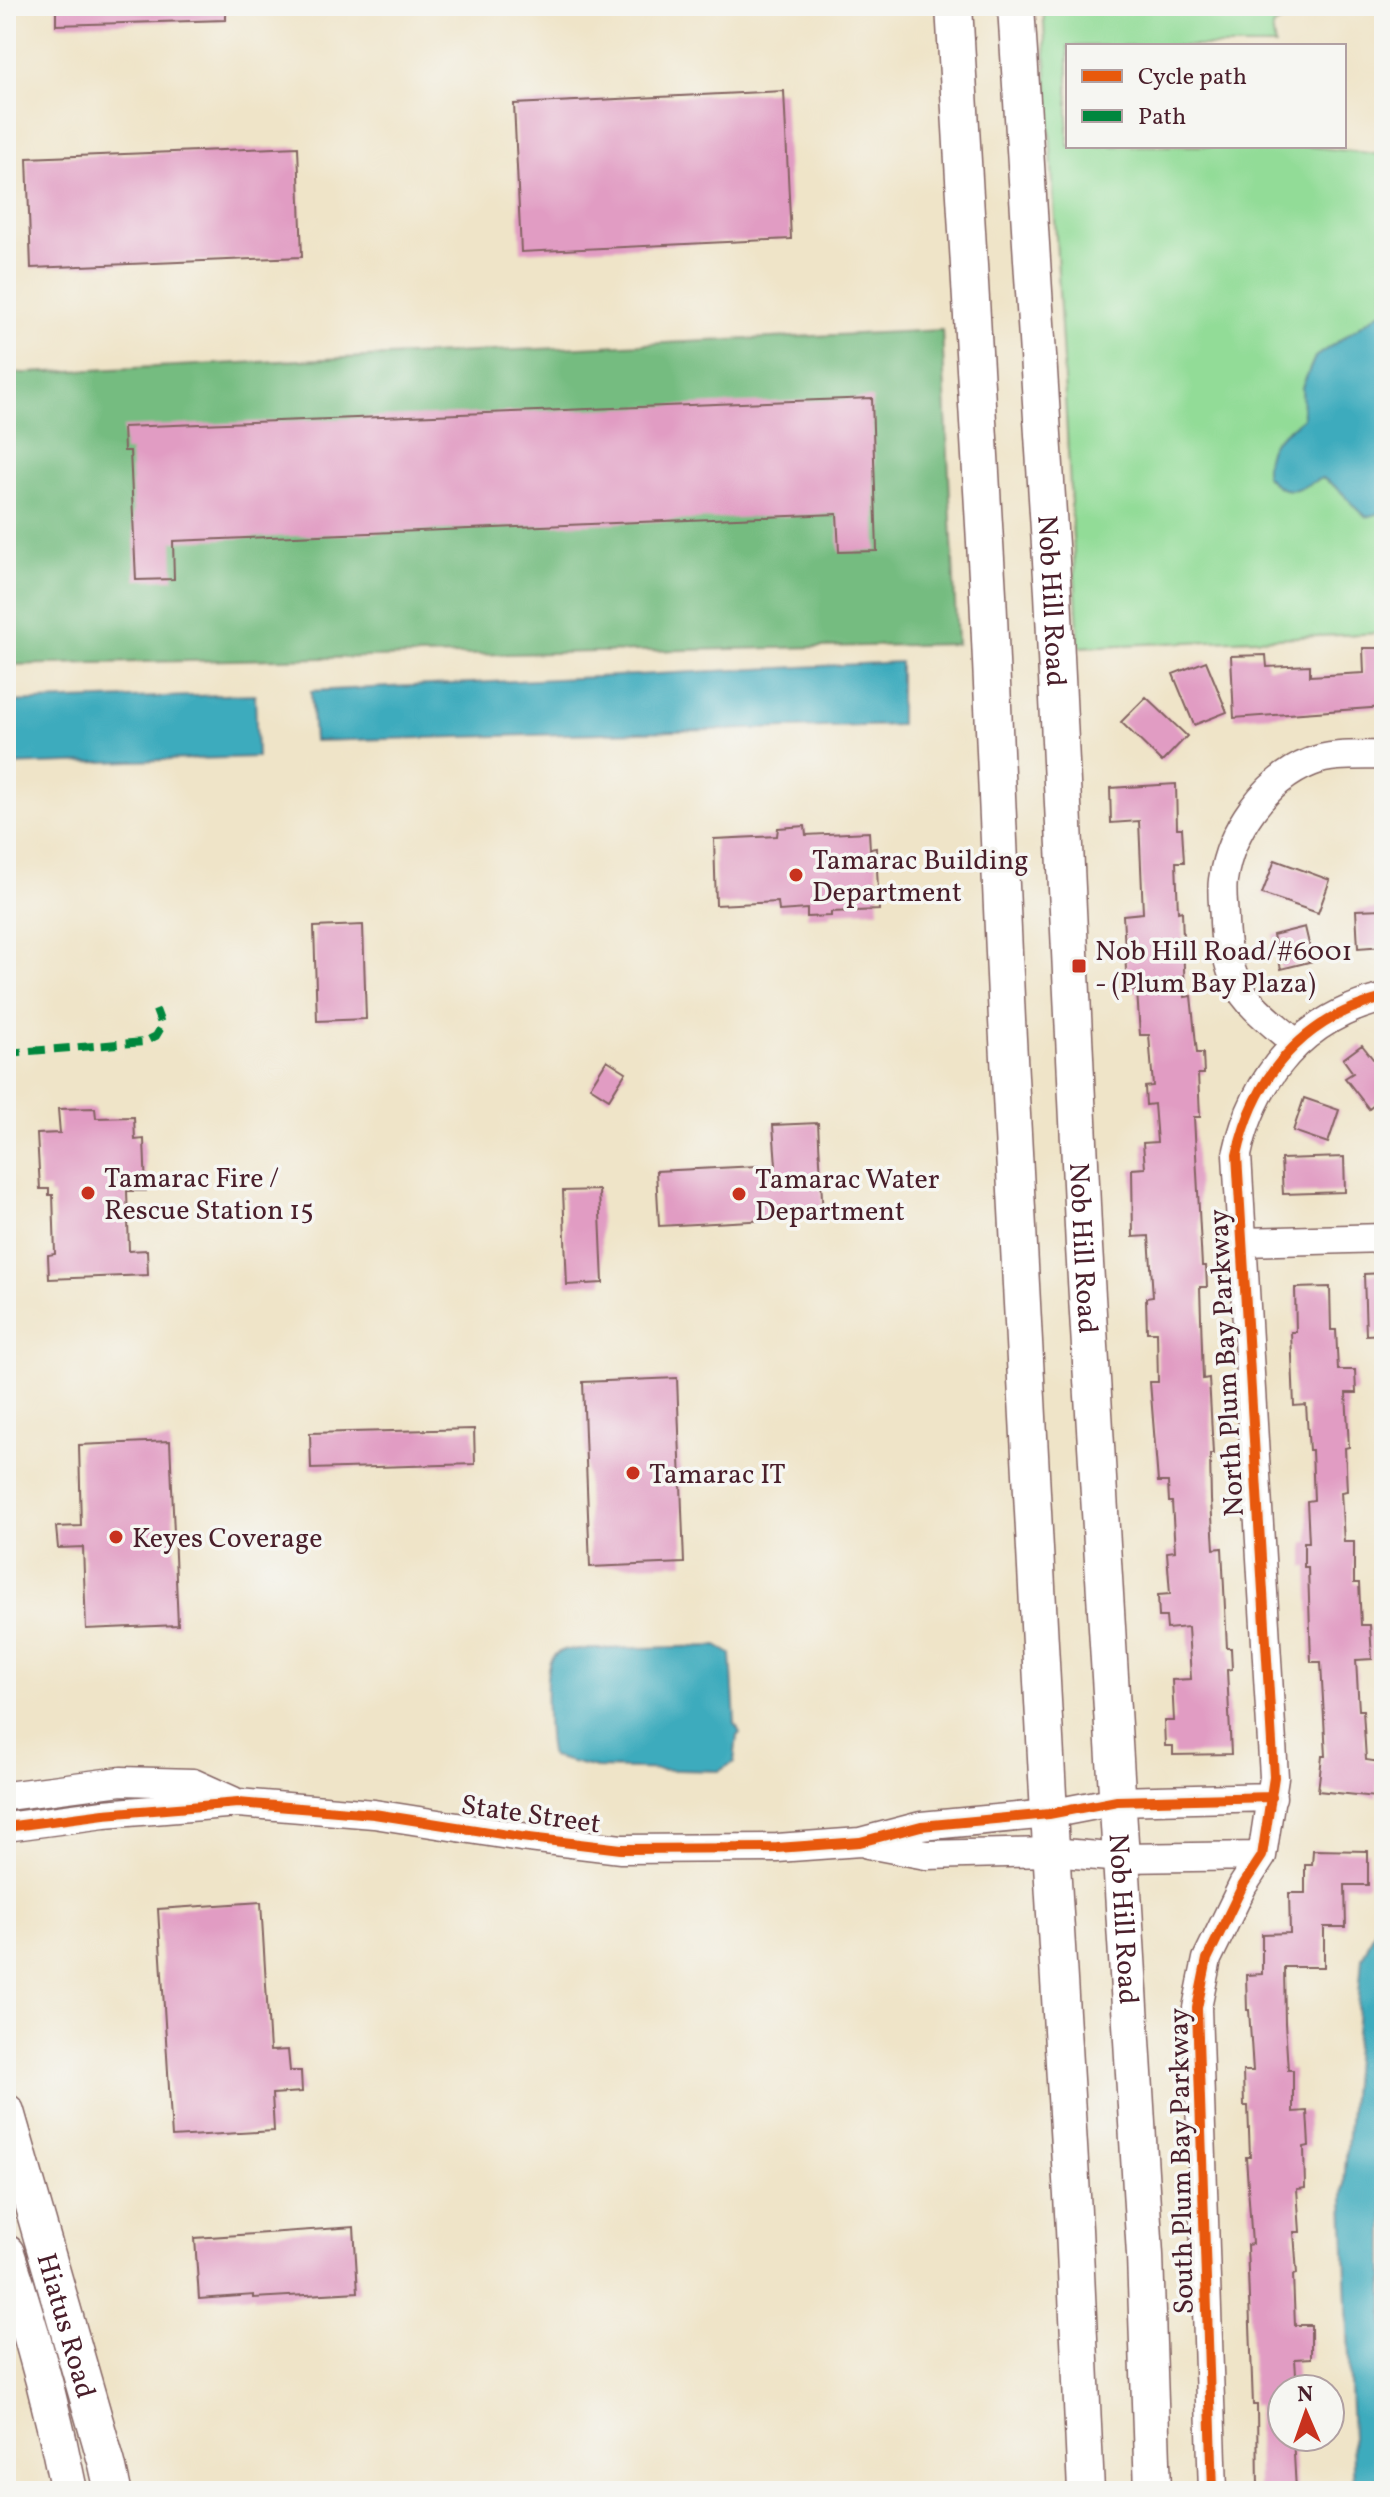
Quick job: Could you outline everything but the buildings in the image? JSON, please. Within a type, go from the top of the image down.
[{"type":"main road","points":[[954,6],[988,594],[1007,1020],[1086,2491]]},
{"type":"main road","name":"Nob Hill Road","points":[[1016,6],[1053,593],[1084,1247],[1145,2255],[1153,2491]]},
{"type":"main road","name":"Hiatus Road","points":[[6,2112],[113,2491]]},
{"type":"main road","name":"Hiatus Road","points":[[6,2253],[43,2376],[69,2491]]},
{"type":"street","points":[[1295,1043],[1257,1009],[1238,985],[1229,966],[1223,881],[1235,841],[1257,802],[1292,771],[1313,761],[1333,757],[1384,755]]},
{"type":"street","name":"North Plum Bay Parkway","points":[[1272,1797],[1273,1761],[1237,1155],[1243,1127],[1256,1096],[1295,1043],[1356,1006],[1384,998]]},
{"type":"street","points":[[1242,1242],[1384,1238]]},
{"type":"street","name":"State Street","points":[[6,1796],[121,1781],[193,1783],[238,1803]]},
{"type":"street","name":"State Street","points":[[6,1827],[104,1814],[238,1803],[374,1814],[621,1849],[777,1848],[860,1842],[921,1826],[1049,1814],[1117,1801],[1272,1797]]},
{"type":"street","name":"South Plum Bay Parkway","points":[[1213,2491],[1197,2008],[1207,1959],[1243,1885],[1262,1856],[1272,1797]]},
{"type":"street","name":"State Street","points":[[860,1842],[926,1855],[1052,1852],[1121,1858],[1262,1856]]},
{"type":"green space","points":[[1043,6],[1300,6],[1302,10],[1272,27],[1275,44],[1066,44],[1066,148],[1322,148],[1377,154],[1384,163],[1384,633],[1079,647]]},
{"type":"green space","points":[[942,330],[957,644],[6,665],[6,374]]},
{"type":"water","points":[[1384,310],[1384,512],[1367,517],[1322,478],[1292,490],[1279,487],[1265,475],[1268,454],[1275,441],[1303,418],[1302,387],[1315,357]]},
{"type":"water","points":[[900,662],[900,725],[314,741],[311,691]]},
{"type":"water","points":[[255,694],[257,757],[6,765],[6,702]]},
{"type":"water","points":[[717,1646],[731,1654],[735,1723],[740,1733],[734,1762],[719,1771],[596,1768],[551,1757],[547,1680],[550,1661],[556,1654],[564,1650]]},
{"type":"water","points":[[1384,1910],[1384,2491],[1354,2491],[1343,2197],[1362,1958]]},
{"type":"marked path","points":[[6,1053],[144,1042],[156,1036],[162,1026],[156,1010]]},
{"type":"cycle path","points":[[1213,2491],[1197,2008],[1207,1959],[1243,1885],[1262,1856],[1274,1777],[1237,1155],[1256,1100],[1287,1054],[1330,1019],[1384,998]]},
{"type":"cycle path","points":[[6,1827],[104,1814],[238,1803],[374,1814],[621,1849],[777,1848],[860,1842],[921,1826],[1049,1814],[1117,1801],[1272,1797]]},
{"type":"place","name":"Tamarac Building Department","points":[[796,875]]},
{"type":"place","name":"Nob Hill Road/#6001 - (Plum Bay Plaza)","points":[[1079,966]]},
{"type":"place","name":"Tamarac Fire / Rescue Station 15","points":[[88,1193]]},
{"type":"place","name":"Tamarac Water Department","points":[[739,1194]]},
{"type":"place","name":"Tamarac IT","points":[[633,1473]]},
{"type":"place","name":"Keyes Coverage","points":[[116,1537]]}]
